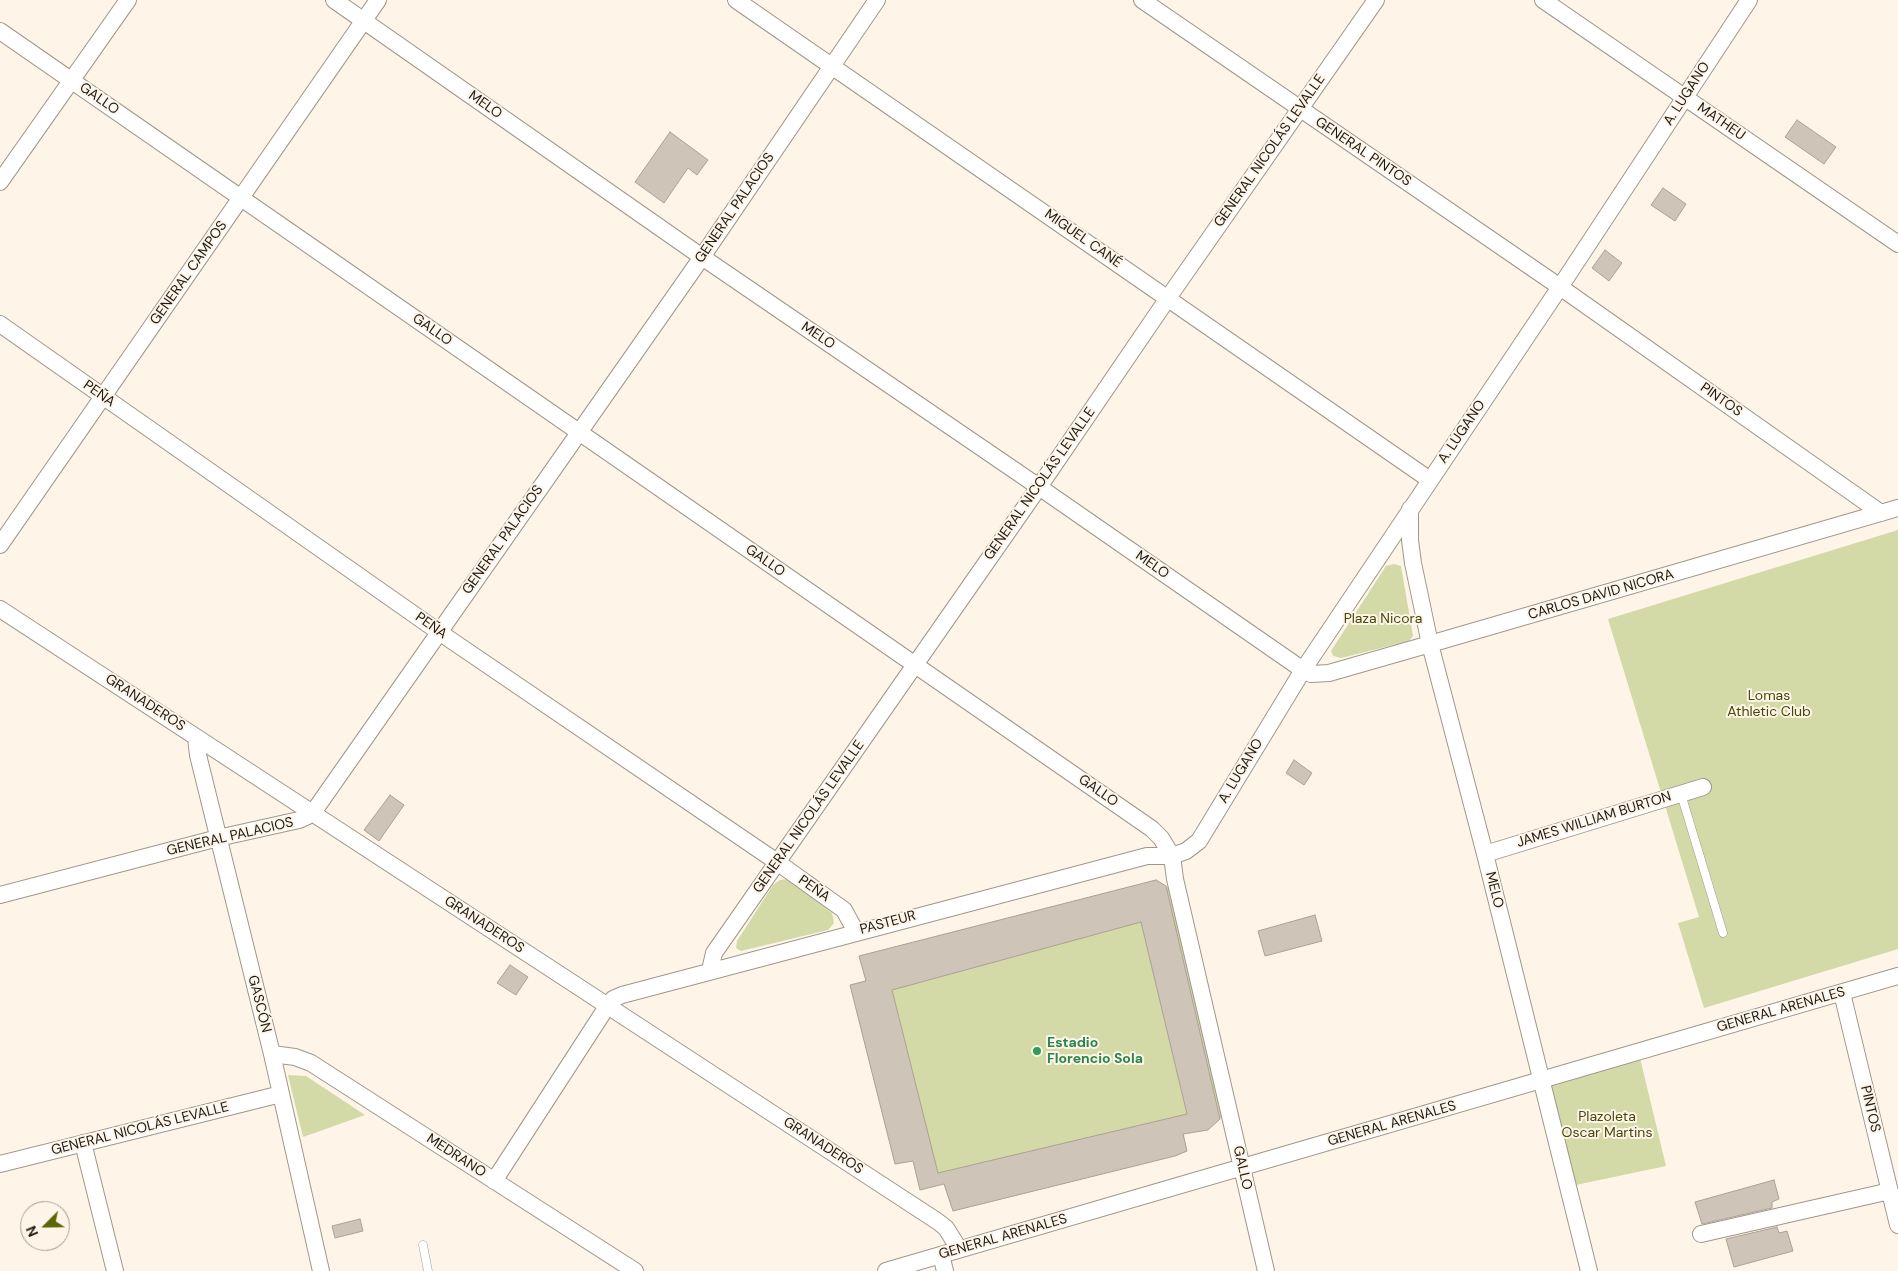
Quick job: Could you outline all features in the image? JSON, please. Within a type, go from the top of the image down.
[{"type":"street","points":[[0,182],[128,0]]},
{"type":"street","name":"MELO","points":[[334,0],[1303,670]]},
{"type":"street","name":"GENERAL CAMPOS","points":[[0,545],[378,0]]},
{"type":"street","name":"MIGUEL CANÉ","points":[[736,0],[1430,480]]},
{"type":"street","name":"GENERAL PALACIOS","points":[[0,895],[218,838],[299,820],[312,814],[702,256],[877,0]]},
{"type":"street","name":"GENERAL PINTOS","points":[[1142,0],[1560,287]]},
{"type":"street","name":"GENERAL NICOLÁS LEVALLE","points":[[710,970],[714,953],[1376,0]]},
{"type":"street","name":"MATHEU","points":[[1543,0],[1898,244]]},
{"type":"street","name":"A. LUGANO","points":[[1172,856],[1186,850],[1199,841],[1303,670],[1560,287],[1749,0]]},
{"type":"street","name":"GALLO","points":[[0,31],[1152,829],[1161,838],[1172,856],[1175,879],[1266,1271]]},
{"type":"street","name":"PINTOS","points":[[1560,287],[1881,513]]},
{"type":"street","name":"PEÑA","points":[[0,324],[439,632],[777,862],[844,910],[856,932]]},
{"type":"street","name":"CARLOS DAVID NICORA","points":[[1303,670],[1311,674],[1329,672],[1898,508]]},
{"type":"street","name":"MELO","points":[[1410,509],[1410,540],[1413,563],[1430,644],[1485,854],[1589,1271]]},
{"type":"street","name":"GRANADEROS","points":[[0,610],[937,1220],[946,1228],[959,1249]]},
{"type":"street","name":"GASCÓN","points":[[196,737],[198,755],[272,1054],[321,1271]]},
{"type":"street","name":"JAMES WILLIAM BURTON","points":[[1485,854],[1703,787]]},
{"type":"street","name":"PASTEUR","points":[[608,1005],[613,999],[622,995],[710,970],[1147,856],[1172,856]]},
{"type":"street","name":"GENERAL ARENALES","points":[[886,1271],[943,1263],[959,1249],[1898,976]]},
{"type":"street","name":"PINTOS","points":[[1842,992],[1892,1183],[1898,1225]]},
{"type":"street","points":[[494,1180],[608,1005]]},
{"type":"street","name":"MEDRANO","points":[[272,1054],[295,1057],[311,1063],[635,1271]]},
{"type":"street","name":"GENERAL NICOLÁS LEVALLE","points":[[0,1164],[281,1094]]},
{"type":"street","points":[[83,1143],[116,1271]]},
{"type":"street","points":[[1701,1234],[1892,1183]]},
{"type":"lane","points":[[1681,794],[1723,933]]},
{"type":"lane","points":[[422,1245],[428,1271]]},
{"type":"green space","name":"Lomas Athletic Club","points":[[1898,530],[1898,949],[1704,1008],[1678,923],[1699,917],[1608,619]]},
{"type":"green space","name":"Plaza Nicora","points":[[1394,564],[1401,566],[1413,636],[1409,641],[1341,658],[1333,656],[1331,651],[1386,566]]},
{"type":"green space","points":[[789,879],[832,913],[834,923],[828,930],[741,951],[736,948],[737,941],[773,885],[780,880]]},
{"type":"green space","name":"Estadio Florencio Sola","points":[[1156,880],[1168,887],[1222,1117],[1208,1130],[1184,1134],[1187,1151],[1175,1156],[953,1211],[944,1184],[920,1190],[913,1161],[895,1164],[850,985],[866,980],[859,956]]},
{"type":"green space","name":"Plazoleta Oscar Martins","points":[[1640,1058],[1666,1166],[1571,1186],[1547,1085]]},
{"type":"green space","points":[[288,1075],[306,1076],[365,1115],[303,1137]]},
{"type":"building","points":[[1797,120],[1836,147],[1824,164],[1785,137]]},
{"type":"building","points":[[670,132],[708,160],[697,175],[688,168],[664,203],[635,182]]},
{"type":"building","points":[[1663,188],[1686,204],[1675,221],[1651,205]]},
{"type":"building","points":[[1605,250],[1622,263],[1609,281],[1592,268]]},
{"type":"building","points":[[1294,760],[1312,773],[1304,785],[1286,773]]},
{"type":"building","points":[[390,795],[404,805],[379,841],[364,830]]},
{"type":"building","points":[[1156,880],[1166,886],[1220,1119],[1208,1130],[1183,1134],[1187,1151],[1175,1156],[953,1211],[944,1184],[920,1190],[913,1161],[895,1164],[850,985],[866,981],[859,956]],"holes":[[[1141,922],[1187,1114],[938,1173],[892,990]]]},
{"type":"building","points":[[1315,915],[1322,941],[1265,956],[1258,931]]},
{"type":"building","points":[[510,965],[528,977],[516,995],[497,983]]},
{"type":"building","points":[[1774,1180],[1779,1199],[1772,1202],[1772,1208],[1702,1224],[1695,1202]]},
{"type":"building","points":[[360,1219],[363,1231],[335,1238],[332,1226]]},
{"type":"building","points":[[1777,1227],[1779,1233],[1787,1231],[1793,1251],[1734,1267],[1726,1239]]},
{"type":"place","name":"Estadio Florencio Sola","points":[[1037,1051]]}]
